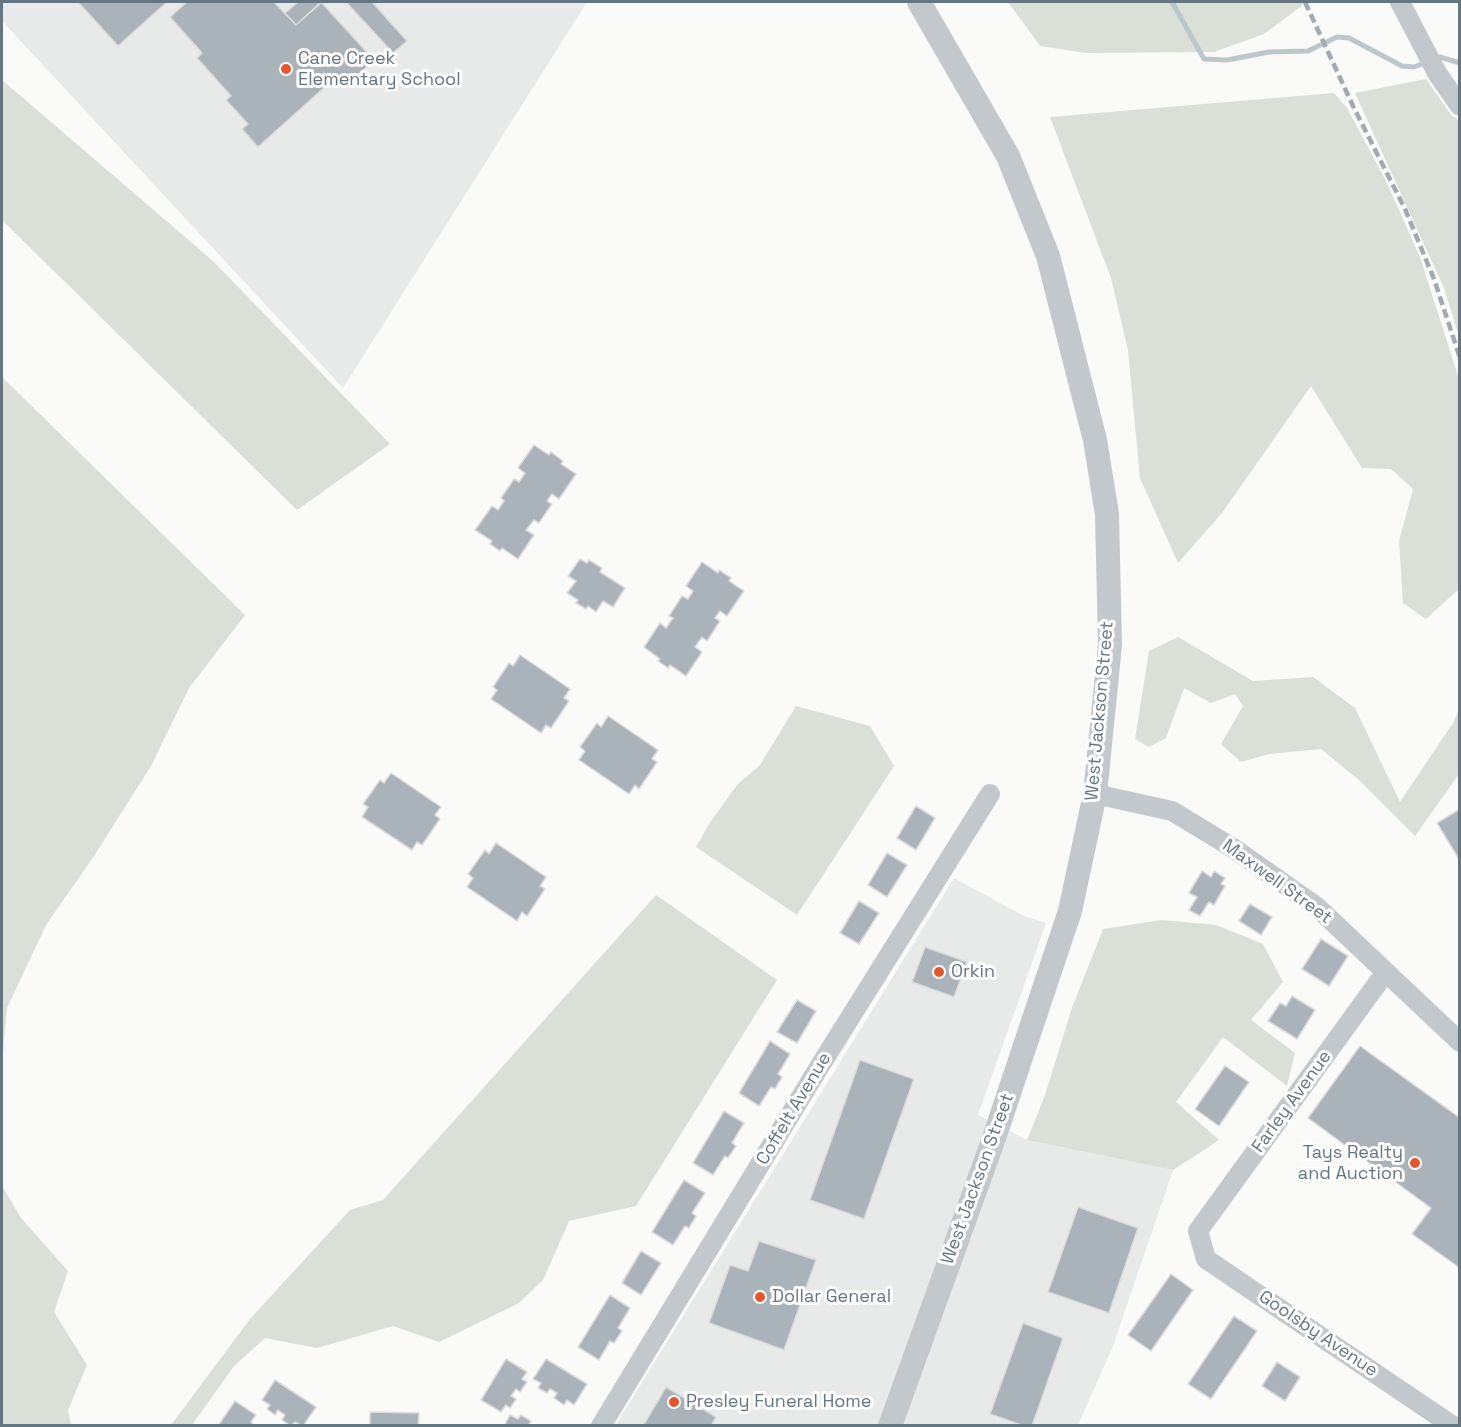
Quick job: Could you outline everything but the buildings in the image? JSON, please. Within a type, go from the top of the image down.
[{"type":"street","name":"West Jackson Street","points":[[890,1425],[994,1138],[1070,911],[1095,794],[1110,645],[1107,514],[1095,440],[1048,256],[1008,156],[919,2]]},
{"type":"street","points":[[1400,2],[1437,73],[1460,106]]},
{"type":"street","name":"Coffelt Avenue","points":[[602,1425],[818,1069],[990,794]]},
{"type":"street","name":"Maxwell Street","points":[[1095,794],[1172,811],[1233,848],[1317,907],[1460,1042]]},
{"type":"street","name":"Farley Avenue","points":[[1198,1231],[1385,973]]},
{"type":"street","name":"Goolsby Avenue","points":[[1198,1231],[1206,1259],[1453,1425]]},
{"type":"shaded area","points":[[2,2],[587,2],[343,388],[2,21]]},
{"type":"shaded area","points":[[1008,2],[1301,2],[1303,5],[1264,34],[1214,52],[1086,53],[1040,46]]},
{"type":"shaded area","points":[[1426,79],[1452,116],[1459,120],[1459,336],[1444,288],[1355,93]]},
{"type":"shaded area","points":[[2,80],[213,261],[390,444],[297,510],[2,220]]},
{"type":"shaded area","points":[[1334,93],[1347,108],[1386,181],[1420,257],[1459,379],[1459,589],[1426,619],[1403,603],[1399,541],[1413,489],[1391,469],[1362,468],[1311,386],[1222,513],[1178,563],[1140,478],[1128,350],[1111,278],[1050,117]]},
{"type":"shaded area","points":[[2,377],[245,615],[189,688],[151,766],[92,859],[46,925],[7,1008],[2,1062]]},
{"type":"shaded area","points":[[1178,637],[1253,681],[1313,677],[1355,708],[1400,802],[1453,723],[1459,709],[1459,774],[1415,836],[1359,780],[1321,749],[1269,754],[1241,762],[1221,744],[1243,706],[1235,694],[1211,703],[1184,688],[1166,738],[1149,747],[1135,739],[1149,651]]},
{"type":"shaded area","points":[[796,706],[870,726],[894,766],[797,915],[696,847],[709,824],[737,785],[760,765]]},
{"type":"shaded area","points":[[954,878],[1024,916],[1046,923],[978,1115],[1027,1140],[1173,1170],[1113,1346],[1078,1425],[615,1426]]},
{"type":"shaded area","points":[[656,895],[777,980],[636,1206],[569,1221],[543,1280],[519,1303],[439,1342],[393,1326],[317,1348],[265,1338],[234,1366],[192,1425],[171,1425],[250,1319],[350,1210],[383,1200]]},
{"type":"shaded area","points":[[1162,920],[1216,925],[1263,944],[1283,982],[1251,1020],[1295,1053],[1287,1086],[1223,1037],[1176,1102],[1219,1140],[1173,1170],[1027,1140],[1044,1098],[1072,1008],[1103,929]]},
{"type":"shaded area","points":[[2,1186],[21,1218],[68,1271],[54,1312],[87,1365],[68,1410],[71,1425],[2,1425]]},
{"type":"waterway","points":[[1172,2],[1204,59],[1227,60],[1269,52],[1308,51],[1337,37],[1349,38],[1402,66],[1414,67],[1427,62]]},
{"type":"waterway","points":[[1435,59],[1440,57],[1460,63]]},
{"type":"railway","points":[[1305,2],[1353,106],[1405,209],[1434,279],[1460,358]]},
{"type":"place","name":"Cane Creek Elementary School","points":[[286,69]]},
{"type":"place","name":"Orkin","points":[[939,972]]},
{"type":"place","name":"Tays Realty and Auction","points":[[1415,1163]]},
{"type":"place","name":"Dollar General","points":[[760,1297]]},
{"type":"place","name":"Presley Funeral Home","points":[[674,1402]]}]
